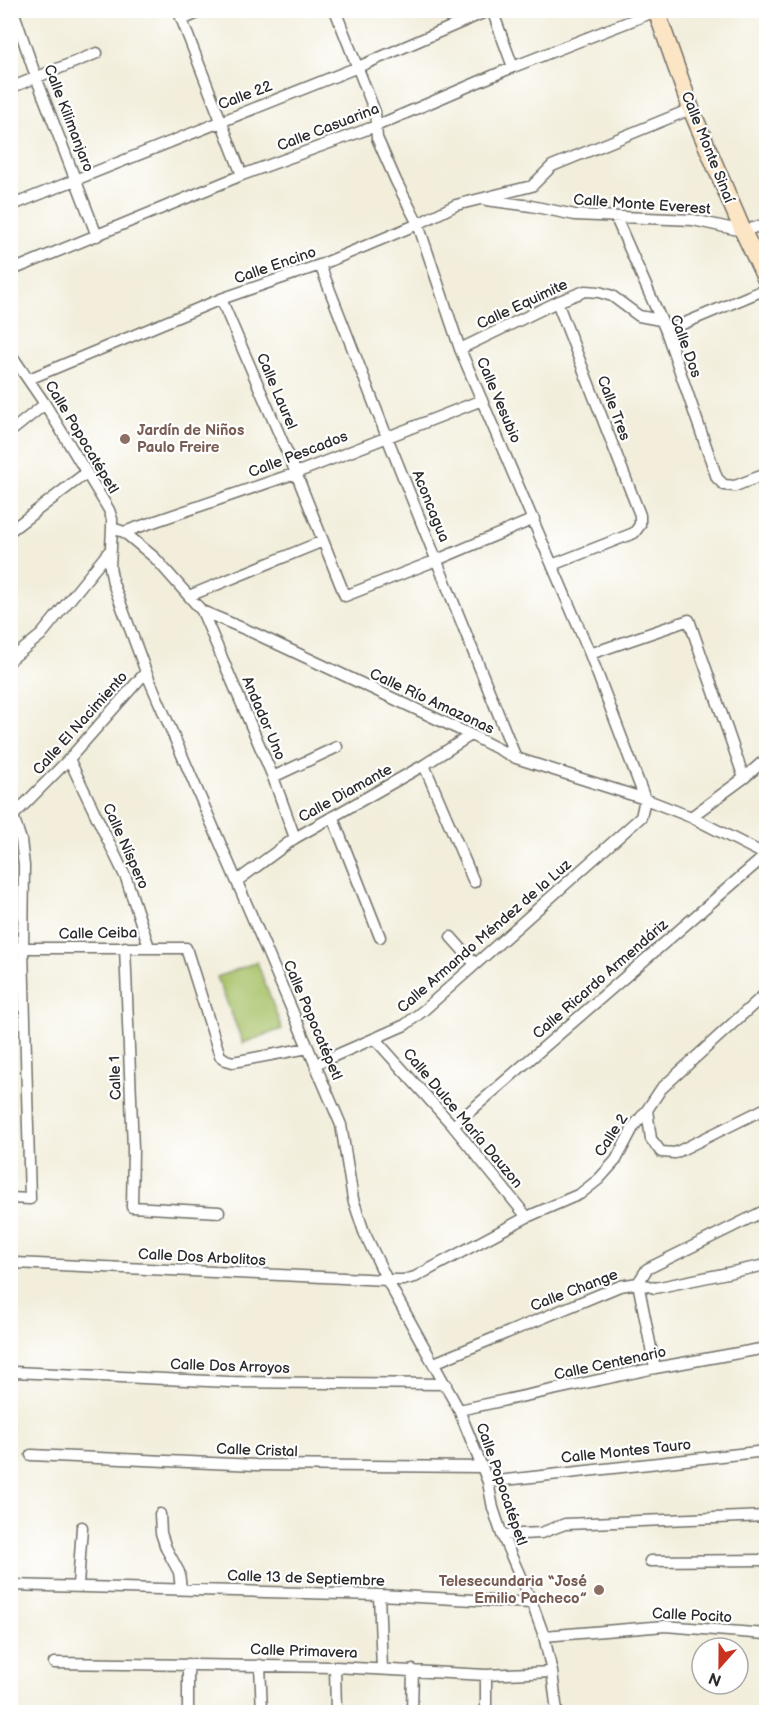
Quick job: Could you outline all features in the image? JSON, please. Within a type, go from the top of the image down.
[{"type":"main road","name":"Calle Monte Sinaí","points":[[656,11],[691,109],[766,280]]},
{"type":"street","name":"Calle Kilimanjaro","points":[[13,10],[36,77],[98,236]]},
{"type":"street","points":[[205,10],[180,15],[242,175]]},
{"type":"street","name":"Calle Vesubio","points":[[335,10],[375,112],[377,138],[418,224],[460,349],[590,654],[645,799]]},
{"type":"street","points":[[491,10],[513,67]]},
{"type":"street","name":"Calle 22","points":[[10,206],[358,67],[491,10]]},
{"type":"street","name":"Calle Casuarina","points":[[10,271],[242,175],[376,126],[513,67],[656,11]]},
{"type":"street","points":[[10,88],[97,53]]},
{"type":"street","name":"Calle Encino","points":[[29,379],[221,299],[320,265],[418,224],[456,205],[532,186],[552,166],[691,109]]},
{"type":"street","points":[[531,206],[532,186]]},
{"type":"street","name":"Calle Monte Everest","points":[[479,199],[576,215],[693,220],[743,231],[766,224]]},
{"type":"street","name":"Calle Dos","points":[[616,218],[666,332],[717,478],[724,485],[735,486],[766,474]]},
{"type":"street","name":"Aconcagua","points":[[320,265],[516,758]]},
{"type":"street","points":[[666,332],[766,289]]},
{"type":"street","name":"Calle Equimite","points":[[460,349],[557,302],[585,291],[612,296],[639,316],[660,320]]},
{"type":"street","name":"Calle Laurel","points":[[221,299],[296,472],[345,596],[437,560]]},
{"type":"street","name":"Calle Tres","points":[[552,565],[634,533],[640,525],[640,515],[557,302]]},
{"type":"street","name":"Calle Popocatépetl","points":[[10,353],[45,404],[109,510],[112,519],[110,567],[113,583],[146,672],[341,1125],[353,1199],[364,1232],[387,1280],[459,1410],[488,1482],[493,1508],[502,1535],[544,1636],[552,1672],[557,1713]]},
{"type":"street","name":"Calle Pescados","points":[[124,532],[296,472],[482,400]]},
{"type":"street","points":[[10,432],[45,404]]},
{"type":"street","points":[[10,531],[86,473]]},
{"type":"street","points":[[437,560],[534,519]]},
{"type":"street","name":"Calle Río Amazonas","points":[[112,528],[124,532],[155,558],[202,611],[254,633],[516,758],[645,799],[691,817],[766,855]]},
{"type":"street","points":[[189,596],[323,541]]},
{"type":"street","points":[[10,660],[41,635],[111,549]]},
{"type":"street","name":"Andador Uno","points":[[202,611],[273,777],[295,838]]},
{"type":"street","points":[[590,654],[688,620],[744,778]]},
{"type":"street","name":"Calle El Nacimiento","points":[[12,818],[69,759],[146,672]]},
{"type":"street","name":"Calle Diamante","points":[[237,881],[295,838],[424,765],[471,735]]},
{"type":"street","points":[[273,777],[337,747]]},
{"type":"street","name":"Calle Níspero","points":[[69,759],[126,878],[149,947]]},
{"type":"street","points":[[691,817],[766,759]]},
{"type":"street","points":[[424,765],[474,882]]},
{"type":"street","name":"Calle Armando Méndez de la Luz","points":[[316,1064],[405,1025],[641,817],[645,799]]},
{"type":"street","points":[[10,1198],[30,1199],[23,949],[24,866],[21,840],[12,818]]},
{"type":"street","points":[[333,818],[380,937]]},
{"type":"street","name":"Calle Ricardo Armendáriz","points":[[453,1126],[766,855]]},
{"type":"street","points":[[451,937],[475,964]]},
{"type":"street","name":"Calle 1","points":[[125,947],[133,1149],[132,1207],[219,1212]]},
{"type":"street","name":"Calle Ceiba","points":[[10,948],[186,948],[220,1056],[233,1062],[308,1048]]},
{"type":"street","name":"Calle 2","points":[[387,1280],[415,1277],[527,1217],[580,1194],[599,1179],[616,1160],[634,1126],[661,1089],[766,993]]},
{"type":"street","name":"Calle Dulce María Dauzon","points":[[375,1039],[453,1126],[527,1217]]},
{"type":"street","points":[[647,1110],[651,1139],[661,1152],[675,1153],[766,1108]]},
{"type":"street","points":[[655,1368],[638,1282],[647,1269],[766,1210]]},
{"type":"street","name":"Calle Dos Arbolitos","points":[[15,1263],[387,1280]]},
{"type":"street","name":"Calle Change","points":[[434,1363],[620,1286],[638,1282],[654,1288],[766,1265]]},
{"type":"street","name":"Calle Centenario","points":[[459,1410],[655,1368],[766,1348]]},
{"type":"street","name":"Calle Dos Arroyos","points":[[14,1372],[229,1382],[446,1384]]},
{"type":"street","name":"Calle Montes Tauro","points":[[488,1482],[766,1450]]},
{"type":"street","name":"Calle Cristal","points":[[31,1455],[256,1466],[482,1467]]},
{"type":"street","points":[[160,1514],[161,1533],[179,1572],[182,1589]]},
{"type":"street","points":[[502,1535],[541,1533],[565,1524],[766,1516]]},
{"type":"street","points":[[78,1585],[82,1527]]},
{"type":"street","points":[[650,1561],[766,1560]]},
{"type":"street","name":"Calle 13 de Septiembre","points":[[10,1585],[78,1585],[379,1595],[532,1603]]},
{"type":"street","points":[[379,1595],[382,1669]]},
{"type":"street","name":"Calle Pocito","points":[[544,1636],[665,1626],[766,1634]]},
{"type":"street","name":"Calle Primavera","points":[[54,1663],[335,1667],[486,1675],[552,1672]]},
{"type":"street","points":[[188,1664],[188,1713]]},
{"type":"street","points":[[260,1665],[262,1713]]},
{"type":"street","points":[[335,1667],[336,1713]]},
{"type":"street","points":[[412,1713],[413,1670]]},
{"type":"street","points":[[486,1675],[486,1713]]},
{"type":"green space","points":[[257,962],[282,1029],[243,1043],[217,977]]},
{"type":"place","name":"Jardín de Niños Paulo Freire","points":[[125,439]]},
{"type":"place","name":"Telesecundaria “José Emilio Pacheco”","points":[[599,1590]]}]
